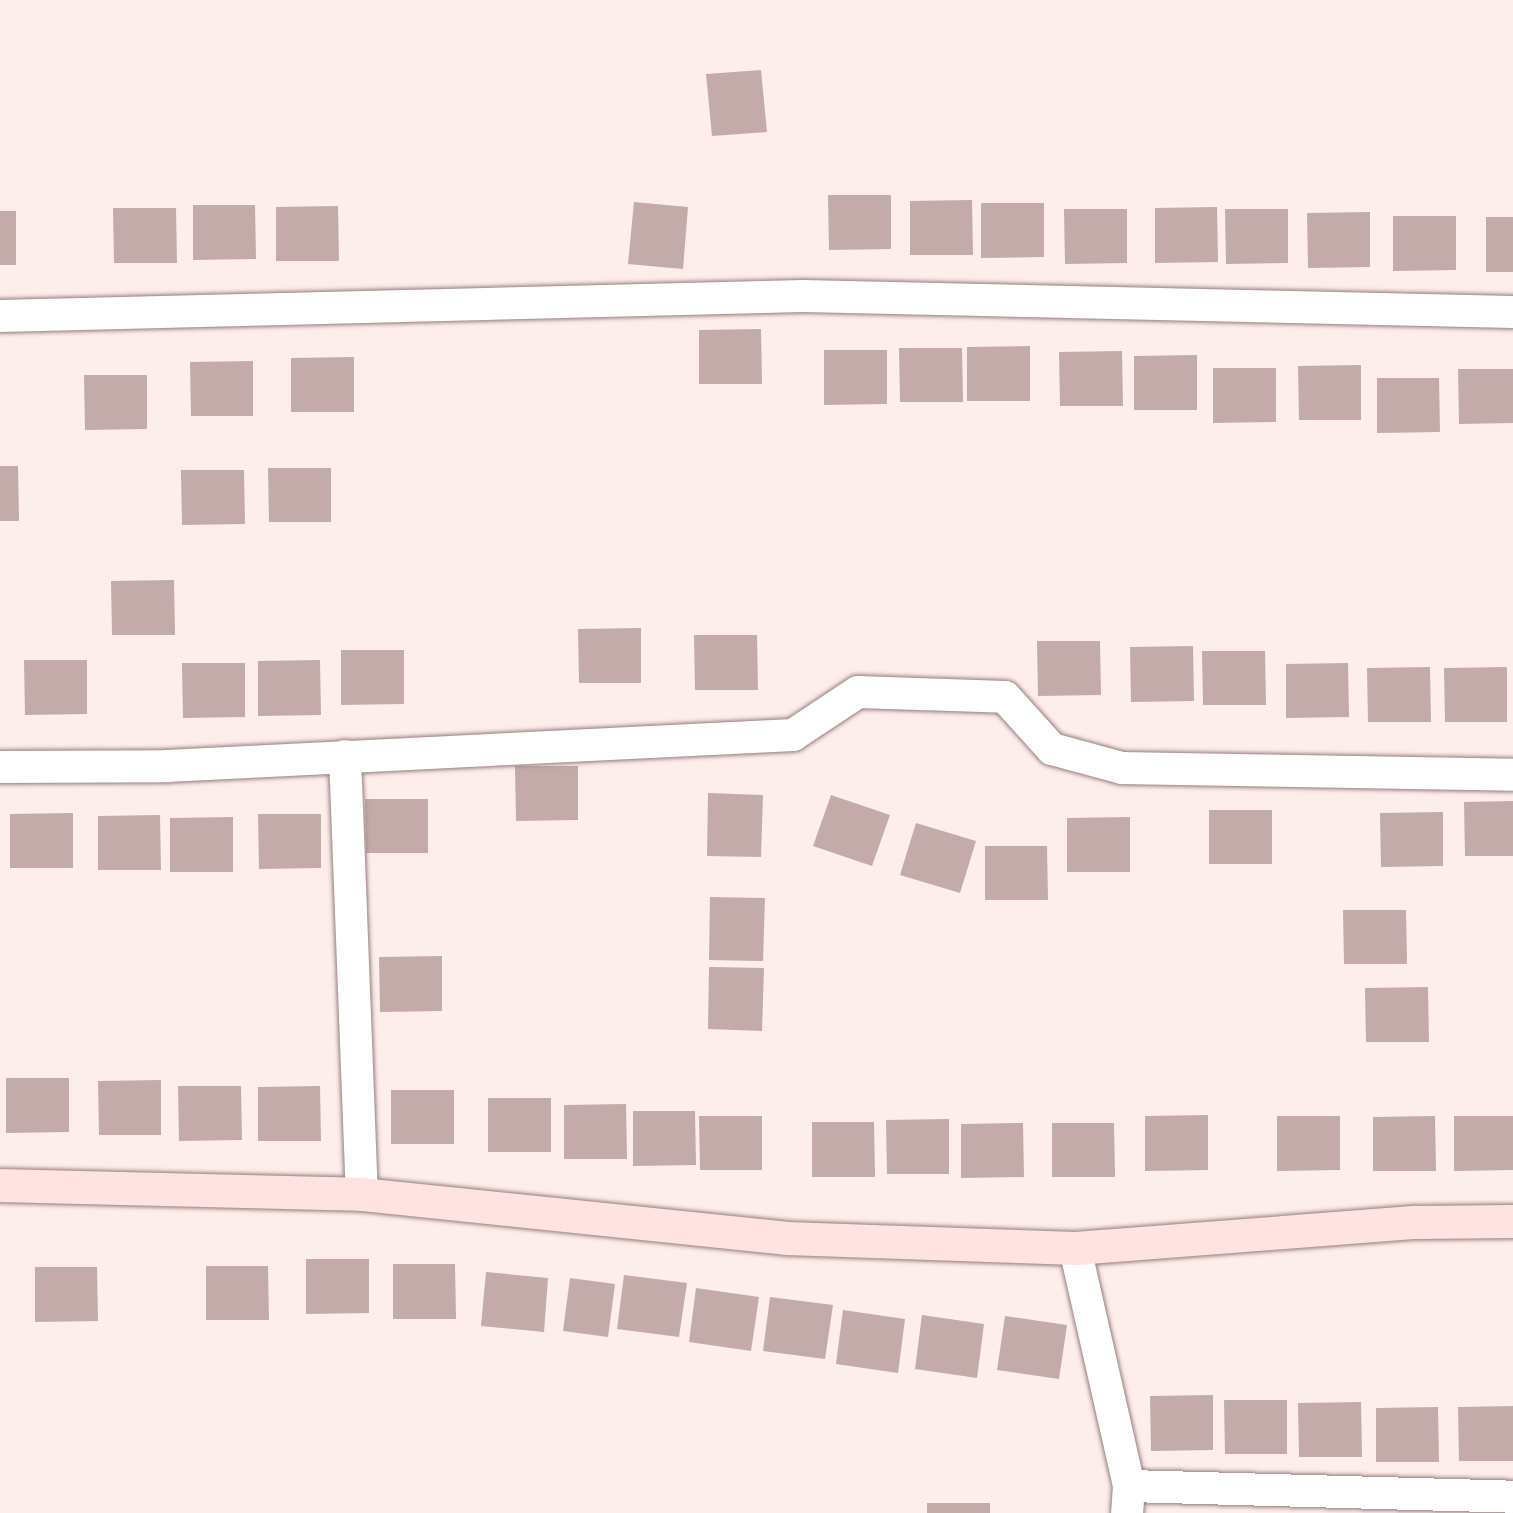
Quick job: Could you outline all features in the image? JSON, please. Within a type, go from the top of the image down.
[{"type":"street","points":[[0,316],[803,296],[1513,312]]},
{"type":"street","points":[[0,767],[167,766],[793,735],[858,692],[1005,697],[1052,749],[1122,768],[1513,775]]},
{"type":"street","points":[[345,756],[362,1194]]},
{"type":"street","points":[[0,1185],[362,1194],[786,1238],[1075,1248],[1416,1222],[1513,1221]]},
{"type":"street","points":[[1075,1248],[1128,1500],[1513,1497]]},
{"type":"building","points":[[761,70],[767,132],[712,136],[706,74]]},
{"type":"building","points":[[828,195],[891,195],[891,249],[829,250]]},
{"type":"building","points":[[972,200],[973,255],[910,255],[910,201]]},
{"type":"building","points":[[634,202],[688,207],[683,269],[628,264]]},
{"type":"building","points":[[981,203],[1044,203],[1044,257],[981,258]]},
{"type":"building","points":[[193,205],[255,205],[256,259],[193,260]]},
{"type":"building","points":[[338,206],[339,261],[276,261],[276,207]]},
{"type":"building","points":[[1217,207],[1218,262],[1155,263],[1155,208]]},
{"type":"building","points":[[113,208],[176,208],[177,263],[114,263]]},
{"type":"building","points":[[1064,209],[1127,209],[1127,263],[1065,264]]},
{"type":"building","points":[[1225,209],[1288,209],[1288,263],[1226,264]]},
{"type":"building","points":[[0,211],[16,211],[16,265],[0,265]]},
{"type":"building","points":[[1370,212],[1370,267],[1308,268],[1307,213]]},
{"type":"building","points":[[1393,216],[1456,216],[1456,270],[1393,271]]},
{"type":"building","points":[[1486,217],[1513,217],[1513,272],[1486,272]]},
{"type":"building","points":[[761,329],[762,384],[699,384],[699,330]]},
{"type":"building","points":[[1030,346],[1030,401],[967,401],[967,347]]},
{"type":"building","points":[[899,348],[962,348],[963,402],[900,402]]},
{"type":"building","points":[[824,350],[887,350],[887,404],[824,405]]},
{"type":"building","points":[[1122,351],[1123,406],[1060,406],[1059,352]]},
{"type":"building","points":[[1197,355],[1197,410],[1134,410],[1134,356]]},
{"type":"building","points":[[354,357],[354,412],[291,412],[291,358]]},
{"type":"building","points":[[253,361],[253,416],[191,416],[190,362]]},
{"type":"building","points":[[1361,365],[1361,420],[1299,420],[1298,366]]},
{"type":"building","points":[[1213,368],[1276,368],[1276,422],[1213,423]]},
{"type":"building","points":[[1458,369],[1513,369],[1513,423],[1459,424]]},
{"type":"building","points":[[84,375],[147,375],[147,429],[85,430]]},
{"type":"building","points":[[1377,378],[1439,378],[1440,432],[1377,433]]},
{"type":"building","points":[[0,466],[18,466],[19,521],[0,521]]},
{"type":"building","points":[[268,468],[331,468],[331,522],[269,522]]},
{"type":"building","points":[[181,470],[244,470],[245,524],[182,525]]},
{"type":"building","points":[[174,580],[175,635],[112,635],[111,581]]},
{"type":"building","points":[[641,628],[641,683],[579,683],[578,629]]},
{"type":"building","points":[[694,635],[757,635],[758,690],[695,690]]},
{"type":"building","points":[[1037,641],[1100,641],[1101,695],[1038,696]]},
{"type":"building","points":[[1193,646],[1194,701],[1131,702],[1130,647]]},
{"type":"building","points":[[341,650],[404,650],[404,704],[341,705]]},
{"type":"building","points":[[1202,651],[1265,651],[1266,705],[1203,705]]},
{"type":"building","points":[[24,660],[87,660],[87,714],[25,715]]},
{"type":"building","points":[[320,660],[321,715],[258,716],[258,661]]},
{"type":"building","points":[[182,663],[245,663],[245,717],[183,718]]},
{"type":"building","points":[[1348,663],[1349,717],[1286,718],[1286,664]]},
{"type":"building","points":[[1430,667],[1431,722],[1368,722],[1367,668]]},
{"type":"building","points":[[1507,667],[1507,722],[1445,722],[1444,668]]},
{"type":"building","points":[[515,766],[578,766],[578,820],[516,821]]},
{"type":"building","points":[[708,793],[763,795],[761,857],[707,856]]},
{"type":"building","points":[[831,795],[890,815],[872,866],[813,846]]},
{"type":"building","points":[[365,799],[428,799],[428,853],[366,853]]},
{"type":"building","points":[[1513,801],[1513,856],[1465,856],[1464,802]]},
{"type":"building","points":[[1209,810],[1272,810],[1272,864],[1209,864]]},
{"type":"building","points":[[1443,812],[1443,866],[1381,867],[1380,813]]},
{"type":"building","points":[[73,813],[73,868],[10,868],[10,814]]},
{"type":"building","points":[[258,814],[321,814],[321,868],[259,869]]},
{"type":"building","points":[[160,815],[161,870],[98,870],[98,816]]},
{"type":"building","points":[[233,817],[233,872],[170,872],[170,818]]},
{"type":"building","points":[[1130,817],[1130,872],[1067,872],[1067,818]]},
{"type":"building","points":[[916,823],[976,841],[960,893],[900,875]]},
{"type":"building","points":[[985,846],[1047,846],[1048,900],[985,900]]},
{"type":"building","points":[[710,897],[765,898],[763,961],[709,960]]},
{"type":"building","points":[[1343,910],[1406,910],[1407,964],[1344,964]]},
{"type":"building","points":[[442,956],[442,1011],[380,1012],[379,957]]},
{"type":"building","points":[[709,967],[764,968],[762,1031],[708,1029]]},
{"type":"building","points":[[1428,987],[1429,1042],[1366,1042],[1365,988]]},
{"type":"building","points":[[6,1078],[69,1078],[69,1132],[6,1133]]},
{"type":"building","points":[[161,1080],[161,1135],[99,1135],[98,1081]]},
{"type":"building","points":[[178,1086],[241,1086],[242,1140],[179,1141]]},
{"type":"building","points":[[320,1086],[321,1141],[258,1141],[258,1087]]},
{"type":"building","points":[[391,1090],[454,1090],[454,1144],[391,1144]]},
{"type":"building","points":[[488,1098],[551,1098],[551,1152],[488,1152]]},
{"type":"building","points":[[626,1104],[627,1159],[564,1159],[564,1105]]},
{"type":"building","points":[[633,1111],[695,1111],[696,1165],[633,1166]]},
{"type":"building","points":[[1208,1115],[1208,1170],[1145,1171],[1145,1116]]},
{"type":"building","points":[[699,1116],[762,1116],[762,1170],[700,1170]]},
{"type":"building","points":[[1277,1116],[1340,1116],[1340,1170],[1277,1171]]},
{"type":"building","points":[[1435,1116],[1436,1171],[1373,1171],[1373,1117]]},
{"type":"building","points":[[1454,1116],[1513,1116],[1513,1170],[1454,1171]]},
{"type":"building","points":[[949,1119],[949,1174],[887,1174],[886,1120]]},
{"type":"building","points":[[812,1122],[874,1122],[875,1177],[812,1177]]},
{"type":"building","points":[[1023,1123],[1024,1177],[961,1178],[961,1124]]},
{"type":"building","points":[[1052,1123],[1114,1123],[1115,1177],[1052,1177]]},
{"type":"building","points":[[306,1259],[369,1259],[369,1313],[306,1314]]},
{"type":"building","points":[[393,1264],[455,1264],[456,1319],[393,1319]]},
{"type":"building","points":[[206,1266],[268,1266],[269,1320],[206,1320]]},
{"type":"building","points":[[35,1267],[97,1267],[98,1321],[35,1322]]},
{"type":"building","points":[[486,1272],[548,1278],[544,1332],[481,1326]]},
{"type":"building","points":[[624,1275],[687,1283],[679,1337],[617,1329]]},
{"type":"building","points":[[570,1278],[615,1284],[608,1337],[563,1331]]},
{"type":"building","points":[[696,1288],[759,1297],[751,1351],[689,1342]]},
{"type":"building","points":[[770,1297],[833,1305],[825,1359],[763,1351]]},
{"type":"building","points":[[843,1310],[905,1319],[898,1373],[836,1364]]},
{"type":"building","points":[[922,1315],[984,1324],[977,1378],[915,1369]]},
{"type":"building","points":[[1005,1316],[1067,1325],[1059,1379],[997,1370]]},
{"type":"building","points":[[1213,1395],[1213,1450],[1151,1451],[1150,1396]]},
{"type":"building","points":[[1224,1400],[1287,1400],[1287,1454],[1225,1454]]},
{"type":"building","points":[[1361,1402],[1362,1457],[1299,1457],[1298,1403]]},
{"type":"building","points":[[1513,1406],[1513,1461],[1459,1461],[1458,1407]]},
{"type":"building","points":[[1438,1407],[1439,1462],[1376,1462],[1376,1408]]},
{"type":"building","points":[[927,1503],[990,1503],[990,1513],[927,1513]]}]
